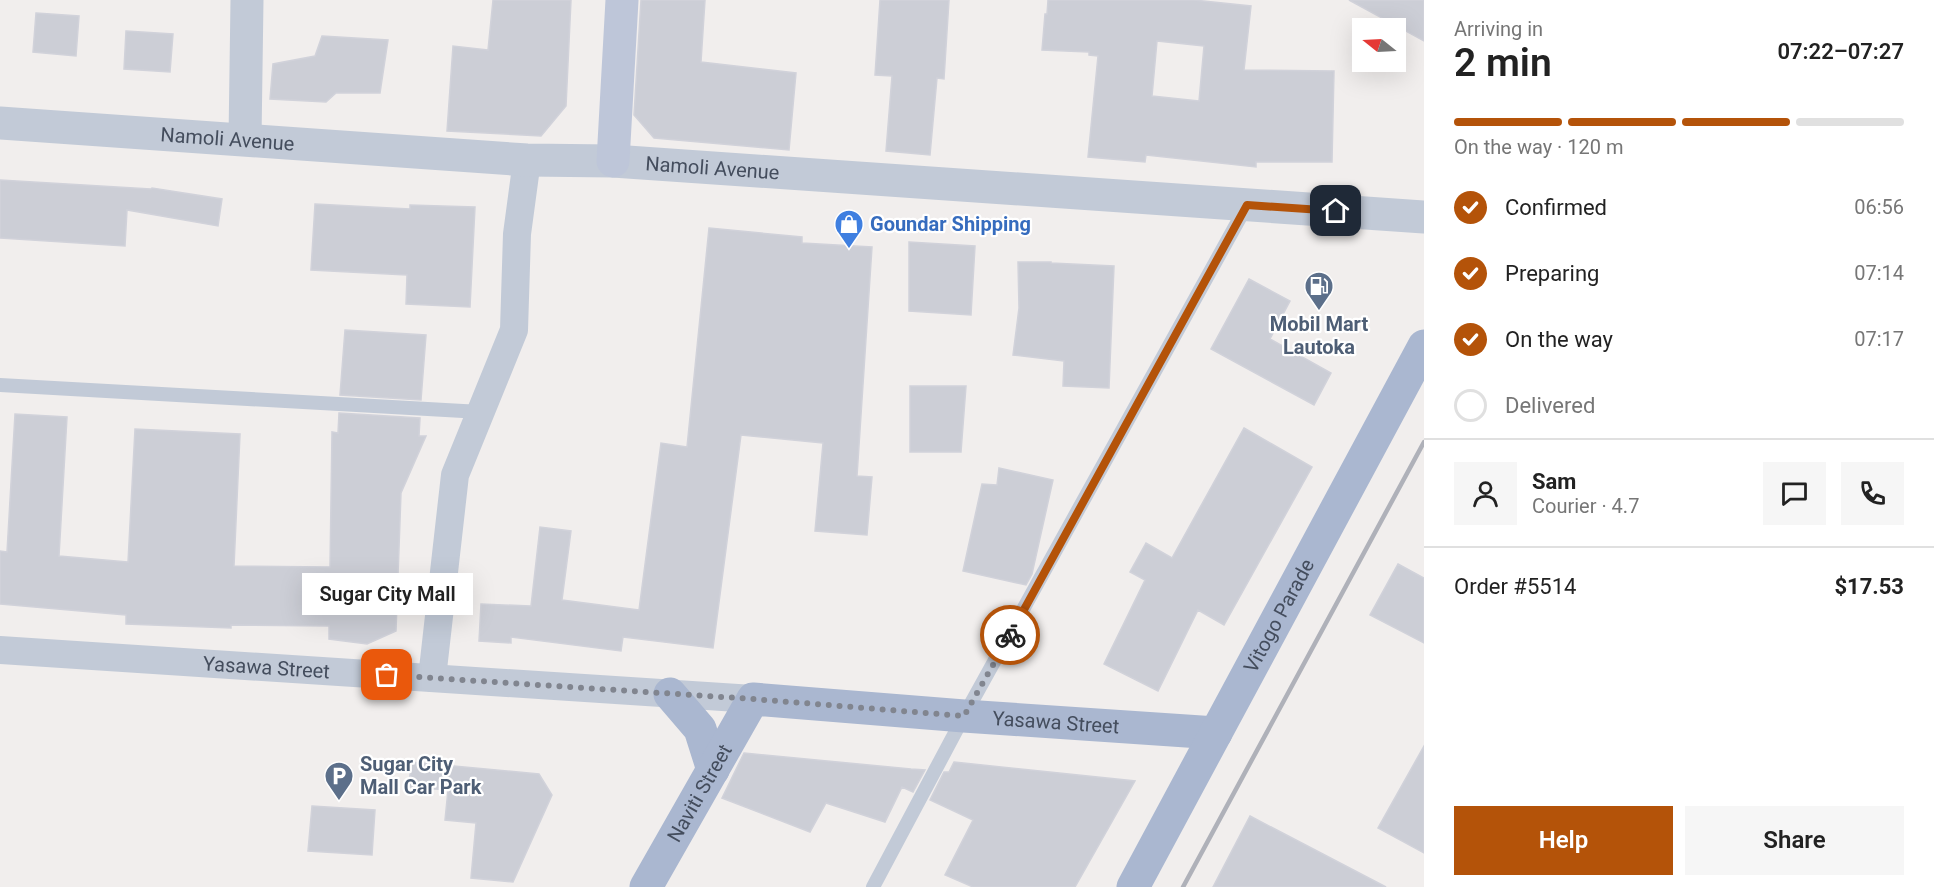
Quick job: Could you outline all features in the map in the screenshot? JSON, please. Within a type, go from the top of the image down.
[{"type":"main road","points":[[613,161],[622,0]]},
{"type":"main road","name":"Vitogo Parade","points":[[1133,887],[1424,346]]},
{"type":"main road","points":[[670,694],[700,729],[713,770]]},
{"type":"main road","name":"Yasawa Street","points":[[753,699],[1216,734]]},
{"type":"main road","name":"Naviti Street","points":[[646,887],[753,699]]},
{"type":"street","points":[[245,139],[248,0]]},
{"type":"street","name":"Namoli Avenue","points":[[0,123],[527,160],[613,161],[1424,217]]},
{"type":"street","points":[[432,678],[455,475],[514,330],[517,234],[527,160]]},
{"type":"street","name":"Yasawa Street","points":[[0,650],[753,699]]},
{"type":"lane","points":[[873,887],[964,716],[1247,205]]},
{"type":"lane","points":[[0,385],[481,412]]},
{"type":"building","points":[[493,0],[571,0],[566,106],[541,136],[447,131],[453,46],[488,50]]},
{"type":"building","points":[[641,0],[705,0],[701,62],[796,73],[789,150],[654,138],[634,115]]},
{"type":"building","points":[[880,0],[949,0],[944,79],[937,78],[930,155],[886,151],[892,76],[875,75]]},
{"type":"building","points":[[1048,0],[1194,0],[1251,6],[1244,70],[1334,71],[1332,162],[1256,162],[1256,167],[1146,155],[1145,162],[1088,157],[1098,56],[1089,55],[1089,52],[1042,50],[1045,14],[1047,14]],"holes":[[[1157,41],[1204,46],[1199,101],[1152,96]]]},
{"type":"building","points":[[1349,0],[1424,0],[1424,41],[1406,31],[1406,18],[1382,18]]},
{"type":"building","points":[[36,13],[79,16],[76,56],[33,52]]},
{"type":"building","points":[[126,31],[173,34],[170,72],[124,69]]},
{"type":"building","points":[[322,36],[388,40],[380,93],[336,93],[326,102],[270,99],[273,64],[315,56]]},
{"type":"building","points":[[0,180],[152,188],[222,199],[218,226],[127,210],[125,246],[0,238]]},
{"type":"building","points":[[315,204],[410,209],[410,205],[475,207],[470,307],[406,304],[407,275],[311,270]]},
{"type":"building","points":[[709,228],[802,237],[802,243],[872,247],[857,476],[872,477],[867,535],[815,531],[823,443],[741,435],[713,648],[623,637],[621,651],[511,637],[511,643],[479,641],[481,604],[531,606],[540,527],[571,531],[562,600],[639,610],[661,443],[687,447]]},
{"type":"building","points":[[909,242],[975,246],[971,315],[909,311]]},
{"type":"building","points":[[1018,262],[1114,266],[1109,388],[1063,386],[1064,361],[1013,355],[1019,308]]},
{"type":"building","points":[[1249,279],[1290,301],[1270,339],[1331,373],[1314,405],[1211,349]]},
{"type":"building","points":[[345,330],[426,335],[421,400],[340,395]]},
{"type":"building","points":[[910,386],[966,386],[961,452],[910,452]]},
{"type":"building","points":[[339,413],[420,418],[419,436],[426,436],[401,493],[396,631],[367,644],[329,639],[329,626],[231,625],[231,628],[126,624],[126,615],[0,604],[0,551],[7,552],[15,414],[67,417],[59,556],[128,562],[135,429],[240,434],[234,566],[330,567],[332,432],[338,433]]},
{"type":"building","points":[[1244,428],[1312,467],[1224,625],[1198,610],[1158,691],[1104,664],[1145,580],[1130,572],[1146,543],[1172,558]]},
{"type":"building","points":[[999,468],[1053,480],[1032,574],[1026,585],[963,571],[982,484],[997,485]]},
{"type":"building","points":[[1398,564],[1424,578],[1424,643],[1370,615]]},
{"type":"building","points":[[1424,746],[1424,853],[1378,828]]},
{"type":"building","points":[[744,753],[925,770],[913,792],[902,787],[885,822],[826,803],[810,832],[722,798]]},
{"type":"building","points":[[411,762],[539,774],[552,795],[513,882],[471,878],[476,823],[445,820],[448,790],[409,787]]},
{"type":"building","points":[[954,762],[1135,781],[1075,887],[973,887],[945,875],[973,820],[930,800],[944,772],[949,772]]},
{"type":"building","points":[[312,806],[375,810],[372,855],[308,851]]},
{"type":"building","points":[[1250,816],[1386,887],[1213,887]]},
{"type":"railway","points":[[1183,887],[1424,442]]},
{"type":"way so far","points":[[387,675],[753,699],[964,716],[1010,635]]},
{"type":"place","name":"Goundar Shipping","points":[[849,250]]},
{"type":"place","name":"Mobil Mart Lautoka","points":[[1319,312]]},
{"type":"place","name":"Sugar City Mall","points":[[387,675]]},
{"type":"place","name":"Sugar City Mall Car Park","points":[[339,802]]},
{"type":"route","points":[[1010,635],[1247,205],[1336,211]]}]
